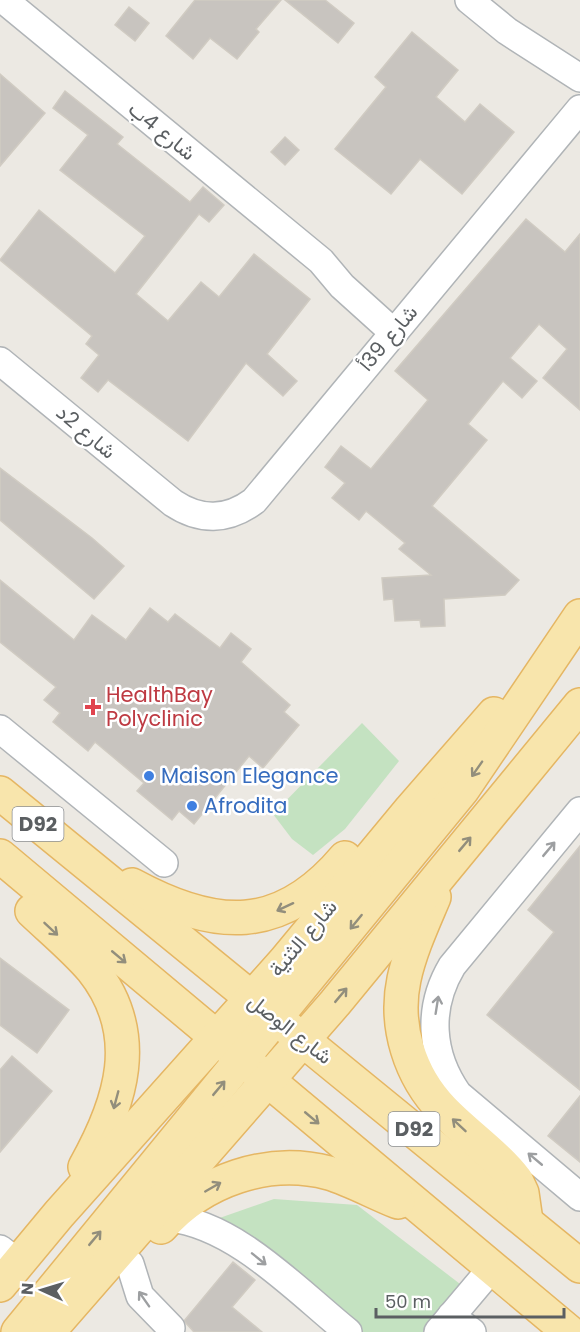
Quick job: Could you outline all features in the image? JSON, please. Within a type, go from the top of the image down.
[{"type":"main road","name":"شارع الثنية","points":[[6,1266],[59,1214],[217,1039],[258,1016],[411,809],[580,616]]},
{"type":"main road","points":[[54,1325],[255,1070],[258,1016],[463,789],[580,616]]},
{"type":"main road","points":[[18,1332],[255,1070],[296,1046],[575,716]]},
{"type":"main road","name":"شارع الوصل","points":[[0,793],[76,855],[258,1016],[526,1221],[580,1266]]},
{"type":"main road","points":[[76,855],[163,902],[194,912],[246,919],[277,911],[300,899],[344,860],[368,827],[382,818],[411,809]]},
{"type":"main road","points":[[0,824],[258,1016]]},
{"type":"main road","points":[[5,861],[13,888],[19,898],[82,957],[103,986],[111,1001],[120,1036],[121,1074],[112,1114],[59,1214]]},
{"type":"main road","name":"D92","points":[[5,861],[568,1332]]},
{"type":"main road","points":[[443,871],[404,980],[401,1003],[406,1044],[416,1071],[430,1095],[516,1180],[522,1193],[526,1221]]},
{"type":"main road","points":[[296,1046],[523,1240],[580,1278]]},
{"type":"main road","points":[[54,1325],[90,1308],[169,1218],[207,1189],[225,1180],[264,1169],[308,1169],[331,1174],[428,1215]]},
{"type":"street","name":"شارع 4ب","points":[[4,0],[321,261],[400,323]]},
{"type":"street","points":[[469,0],[507,31],[580,78]]},
{"type":"street","points":[[507,31],[531,58],[580,101]]},
{"type":"street","name":"شارع 39أ","points":[[173,503],[185,511],[211,518],[234,513],[254,501],[580,109]]},
{"type":"street","name":"شارع 2د","points":[[0,361],[173,503]]},
{"type":"street","points":[[0,729],[164,863]]},
{"type":"street","points":[[580,811],[452,966],[438,994],[434,1026],[438,1055],[458,1094],[580,1197]]},
{"type":"street","points":[[169,1218],[211,1227],[238,1242],[348,1332]]},
{"type":"street","points":[[130,1264],[140,1296],[171,1328]]},
{"type":"street","points":[[454,1327],[491,1269]]},
{"type":"green space","points":[[362,723],[399,761],[345,829],[313,855],[292,839],[273,814]]},
{"type":"green space","points":[[274,1199],[357,1205],[464,1287],[429,1332],[353,1332],[211,1221]]},
{"type":"building","points":[[195,0],[281,0],[256,29],[259,32],[237,59],[210,38],[193,59],[166,36]]},
{"type":"building","points":[[285,0],[325,0],[354,23],[338,43]]},
{"type":"building","points":[[129,7],[149,23],[135,41],[115,25]]},
{"type":"building","points":[[412,32],[458,70],[436,97],[465,122],[480,104],[514,132],[462,194],[420,159],[391,194],[335,149],[386,87],[375,77]]},
{"type":"building","points":[[0,74],[45,113],[0,166]]},
{"type":"building","points":[[65,91],[123,137],[117,144],[190,202],[203,187],[224,205],[209,222],[199,214],[136,294],[168,321],[201,282],[219,297],[254,254],[310,299],[267,354],[297,381],[283,396],[246,363],[188,441],[108,380],[98,392],[81,378],[99,355],[86,344],[92,336],[0,260],[39,210],[115,273],[145,236],[60,170],[88,135],[53,108]]},
{"type":"building","points":[[285,137],[299,150],[285,165],[271,152]]},
{"type":"building","points":[[526,219],[565,252],[580,234],[580,410],[543,378],[567,349],[539,324],[510,358],[537,381],[522,398],[503,381],[468,424],[487,440],[432,506],[519,580],[505,595],[444,599],[445,626],[421,627],[420,620],[395,621],[393,599],[384,600],[382,578],[431,575],[399,549],[405,543],[366,511],[359,520],[332,498],[345,483],[325,467],[341,446],[371,469],[428,400],[395,371]]},
{"type":"building","points":[[0,468],[92,538],[124,566],[94,599],[0,520]]},
{"type":"building","points":[[0,580],[74,640],[92,615],[126,640],[150,608],[168,622],[175,614],[220,648],[231,633],[251,649],[241,662],[290,705],[284,712],[299,725],[263,768],[249,756],[194,824],[179,811],[172,820],[137,791],[144,783],[95,742],[88,751],[53,722],[60,713],[44,700],[56,687],[0,642]]},
{"type":"building","points":[[580,846],[580,1090],[487,1015],[554,932],[528,910]]},
{"type":"building","points":[[0,958],[69,1010],[37,1053],[0,1025]]},
{"type":"building","points":[[12,1056],[52,1091],[0,1152],[0,1070]]},
{"type":"building","points":[[580,1096],[580,1162],[548,1136]]},
{"type":"building","points":[[233,1262],[255,1280],[232,1307],[262,1332],[194,1332],[184,1321]]},
{"type":"place","name":"HealthBay Polyclinic","points":[[93,707]]},
{"type":"place","name":"Maison Elegance","points":[[149,776]]},
{"type":"place","name":"Afrodita","points":[[192,806]]}]
